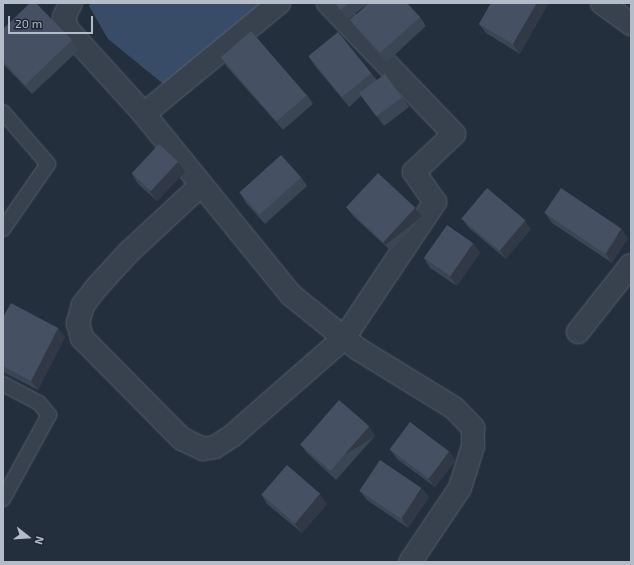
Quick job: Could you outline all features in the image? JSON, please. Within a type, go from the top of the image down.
[{"type":"street","points":[[144,114],[279,3]]},
{"type":"street","points":[[200,186],[128,253],[97,287],[83,305],[78,323],[82,338],[182,440],[203,449],[215,447],[232,436],[344,338],[435,202],[414,172],[454,134],[328,3]]},
{"type":"street","points":[[602,3],[631,24]]},
{"type":"street","points":[[66,4],[64,17],[67,29],[144,114],[200,186],[291,295],[358,349],[454,408],[473,428],[472,446],[460,488],[410,562]]},
{"type":"street","points":[[578,332],[631,265]]},
{"type":"lane","points":[[3,112],[48,164],[3,228]]},
{"type":"lane","points":[[3,384],[39,403],[49,415],[3,499]]},
{"type":"water","points":[[91,3],[282,3],[172,91],[108,39],[89,6]]},
{"type":"building","points":[[30,3],[36,3],[72,40],[25,85],[3,61],[3,29]]},
{"type":"building","points":[[335,3],[349,3],[340,10]]},
{"type":"building","points":[[369,3],[407,3],[420,17],[380,53],[350,20]]},
{"type":"building","points":[[491,3],[537,3],[513,44],[479,24]]},
{"type":"building","points":[[251,31],[307,95],[277,121],[221,57]]},
{"type":"building","points":[[338,32],[371,73],[342,97],[308,56]]},
{"type":"building","points":[[385,74],[402,97],[376,116],[359,93]]},
{"type":"building","points":[[159,144],[178,162],[151,191],[132,173]]},
{"type":"building","points":[[281,155],[301,177],[259,215],[239,192]]},
{"type":"building","points":[[378,173],[415,208],[383,242],[346,207]]},
{"type":"building","points":[[487,188],[525,220],[500,251],[461,219]]},
{"type":"building","points":[[561,188],[622,229],[605,254],[544,213]]},
{"type":"building","points":[[447,225],[473,243],[450,276],[424,258]]},
{"type":"building","points":[[11,303],[58,328],[31,381],[3,366],[3,317]]},
{"type":"building","points":[[339,400],[369,426],[330,471],[300,445]]},
{"type":"building","points":[[410,422],[449,451],[429,479],[390,449]]},
{"type":"building","points":[[380,460],[421,488],[401,519],[359,491]]},
{"type":"building","points":[[287,465],[320,494],[295,523],[261,494]]}]
